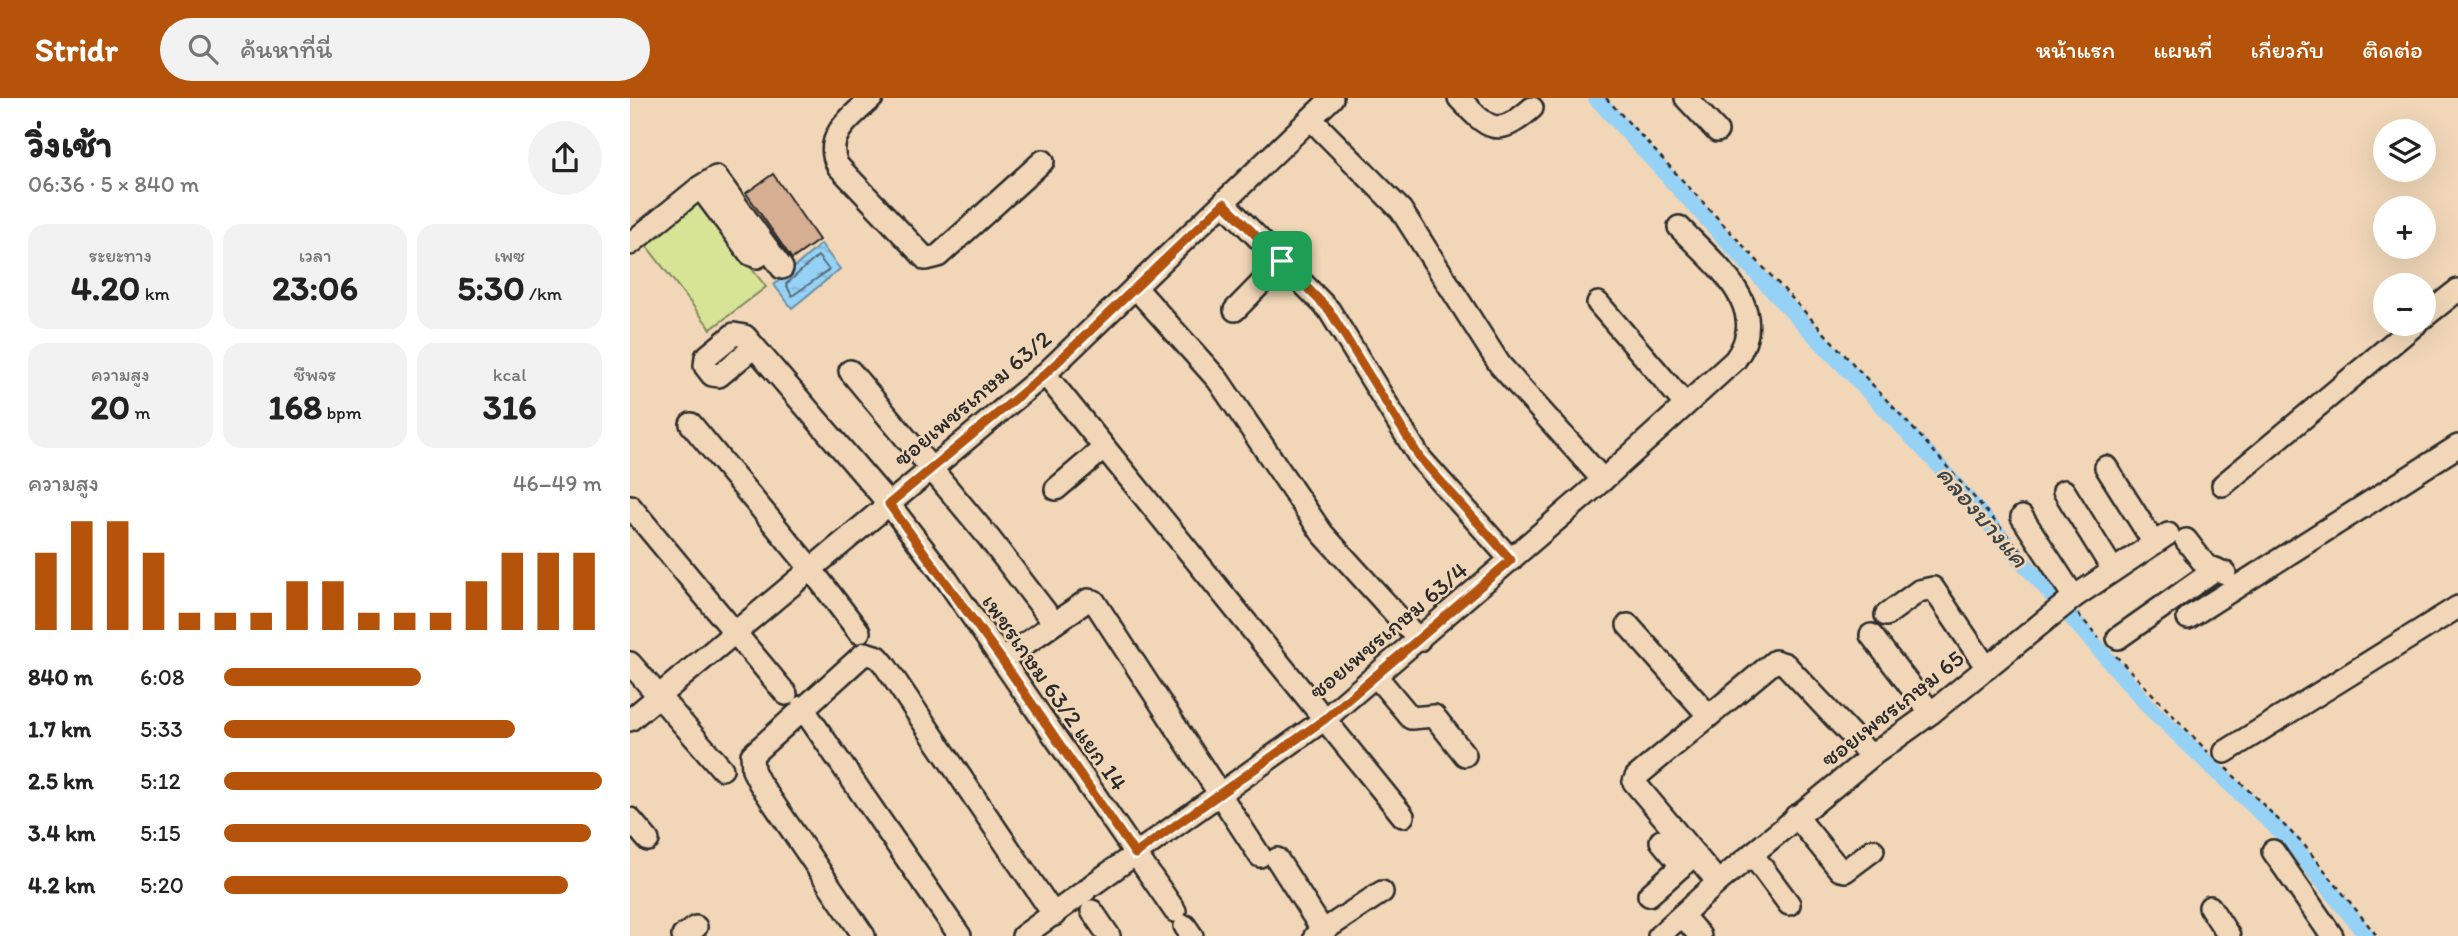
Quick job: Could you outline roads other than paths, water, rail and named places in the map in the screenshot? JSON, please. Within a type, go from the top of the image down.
[{"type":"street","points":[[872,98],[838,132],[832,145],[832,156],[838,166],[926,259],[938,256],[1043,161]]},
{"type":"street","name":"ซอยเพชรเกษม 63/2","points":[[630,720],[930,467],[1045,374],[1332,98]]},
{"type":"street","points":[[1459,98],[1483,123],[1497,128],[1515,123],[1532,107]]},
{"type":"street","points":[[1686,98],[1717,131]]},
{"type":"street","points":[[1311,119],[1401,209],[1500,365],[1602,480]]},
{"type":"street","points":[[630,244],[706,182],[750,254],[757,257],[769,250],[782,268]]},
{"type":"street","points":[[1224,203],[1329,310],[1420,458],[1511,560]]},
{"type":"street","name":"ซอยเพชรเกษม 63/4","points":[[1023,936],[1054,915],[1090,896],[1135,854],[1325,719],[1511,560],[1735,359],[1746,345],[1750,324],[1744,302],[1735,286],[1679,227]]},
{"type":"street","points":[[1235,310],[1282,261]]},
{"type":"street","points":[[1135,287],[1225,388],[1322,533],[1419,640]]},
{"type":"street","points":[[2436,308],[2457,292]]},
{"type":"street","points":[[1598,303],[1685,404]]},
{"type":"street","points":[[2223,485],[2402,336]]},
{"type":"street","name":"เพชรเกษม 63/2 แยก 14","points":[[754,347],[889,504],[1002,660],[1184,924]]},
{"type":"street","points":[[850,371],[1054,623]]},
{"type":"street","points":[[1045,374],[1403,816]]},
{"type":"street","points":[[691,424],[811,569],[859,632]]},
{"type":"street","points":[[2188,618],[2458,446]]},
{"type":"street","points":[[1056,489],[1104,448]]},
{"type":"street","points":[[2106,467],[2170,539],[2199,560],[2243,583]]},
{"type":"street","points":[[2064,491],[2113,570]]},
{"type":"street","points":[[630,506],[794,701],[960,936]]},
{"type":"street","points":[[2022,517],[2068,604]]},
{"type":"street","name":"ซอยเพชรเกษม 65","points":[[1659,936],[1718,882],[1871,756],[1931,713],[2113,570],[2170,539]]},
{"type":"street","points":[[2113,646],[2216,569]]},
{"type":"street","points":[[1886,615],[1919,591],[1933,589],[1987,667]]},
{"type":"street","points":[[1002,660],[1088,600],[1094,601],[1220,794],[1319,933],[1382,892]]},
{"type":"street","points":[[2225,752],[2458,607]]},
{"type":"street","points":[[1628,625],[1709,716]]},
{"type":"street","points":[[1871,635],[1931,713]]},
{"type":"street","points":[[864,936],[752,770],[751,755],[794,701],[865,653],[878,657],[1054,915]]},
{"type":"street","points":[[1688,861],[1634,782],[1636,777],[1775,661],[1781,661],[1871,756]]},
{"type":"street","points":[[630,663],[722,769]]},
{"type":"street","points":[[1376,676],[1411,718],[1434,716],[1465,755]]},
{"type":"street","points":[[1796,816],[1840,870],[1844,871],[1873,850]]},
{"type":"street","points":[[630,819],[648,840]]},
{"type":"street","points":[[1661,841],[1718,882]]},
{"type":"street","points":[[2273,851],[2332,936]]},
{"type":"street","points":[[1752,854],[1789,904]]},
{"type":"street","points":[[1649,895],[1688,861]]},
{"type":"street","points":[[1090,896],[1109,936]]},
{"type":"street","points":[[2210,907],[2229,936]]},
{"type":"street","points":[[1682,915],[1700,936]]},
{"type":"water","points":[[821,244],[840,269],[792,308],[774,285]]},
{"type":"waterway","name":"คลองบางแค","points":[[1596,98],[1781,300],[1932,458],[2152,710],[2289,840],[2367,936]]}]
